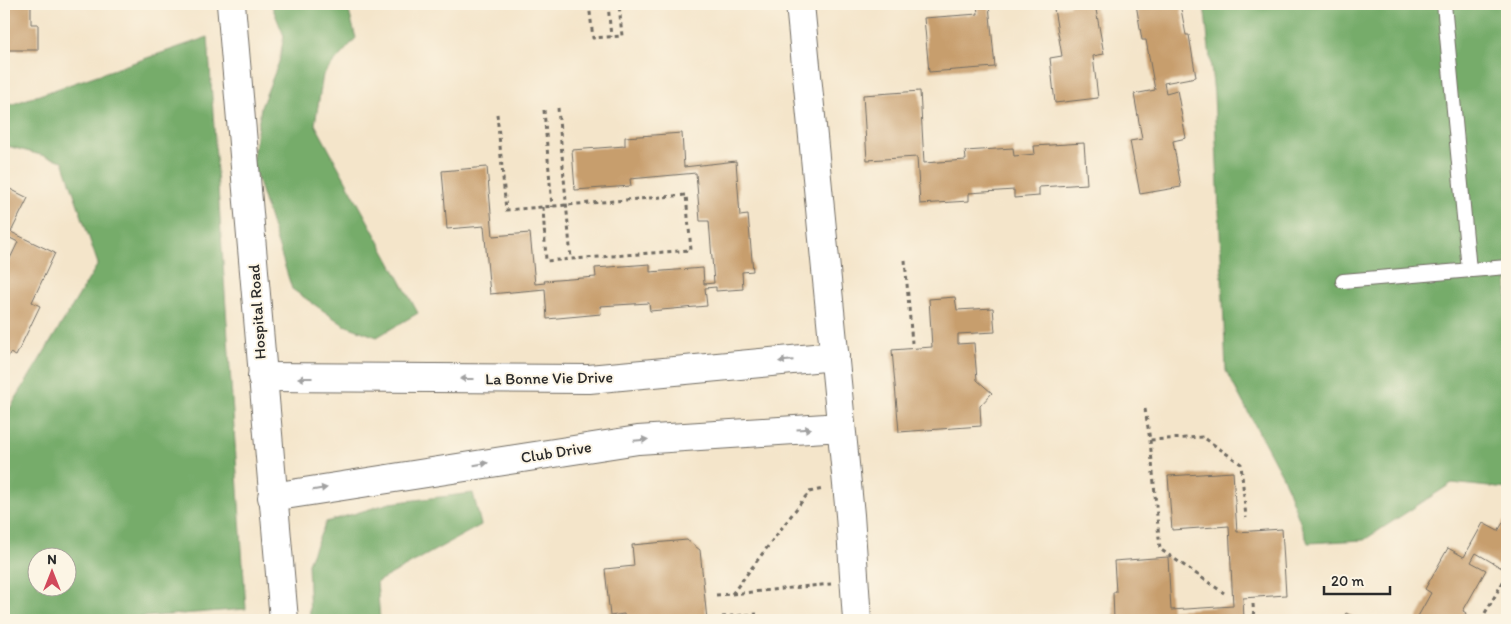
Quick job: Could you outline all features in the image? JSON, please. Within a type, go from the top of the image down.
[{"type":"street","name":"Hospital Road","points":[[231,4],[284,620]]},
{"type":"street","points":[[800,4],[842,427],[857,620]]},
{"type":"street","name":"La Bonne Vie Drive","points":[[262,378],[589,379],[835,356]]},
{"type":"street","name":"Club Drive","points":[[272,497],[638,440],[842,427]]},
{"type":"lane","points":[[1444,4],[1469,270]]},
{"type":"lane","points":[[1343,281],[1507,267]]},
{"type":"path","points":[[589,4],[593,38],[622,36],[619,4]]},
{"type":"path","points":[[608,4],[610,37]]},
{"type":"path","points":[[558,108],[570,259]]},
{"type":"path","points":[[544,110],[552,207]]},
{"type":"path","points":[[497,114],[506,210],[686,195],[691,250],[546,261],[543,207]]},
{"type":"path","points":[[904,260],[912,343]]},
{"type":"path","points":[[1145,409],[1150,440],[1160,549],[1224,594]]},
{"type":"path","points":[[1150,440],[1203,437],[1241,464],[1246,518]]},
{"type":"path","points":[[732,594],[809,492],[826,488]]},
{"type":"path","points":[[1481,620],[1503,582],[1507,585]]},
{"type":"path","points":[[716,595],[833,584]]},
{"type":"path","points":[[1253,604],[1254,620]]},
{"type":"path","points":[[722,617],[757,614]]},
{"type":"green space","points":[[271,4],[347,4],[356,38],[323,75],[315,124],[418,313],[377,337],[344,325],[292,289],[252,162],[261,107],[279,62],[284,36]]},
{"type":"green space","points":[[1204,4],[1507,4],[1507,489],[1452,483],[1364,540],[1308,543],[1283,477],[1226,371],[1214,94]]},
{"type":"green space","points":[[208,37],[246,609],[105,620],[15,620],[4,613],[4,418],[98,264],[63,161],[4,145],[4,104],[13,104]]},
{"type":"green space","points":[[473,493],[481,525],[377,582],[380,620],[310,620],[308,563],[326,522],[390,503]]},
{"type":"building","points":[[4,4],[31,4],[31,24],[38,24],[38,50],[4,50]]},
{"type":"building","points":[[634,4],[664,4],[664,5],[634,7]]},
{"type":"building","points":[[977,4],[993,4],[989,5],[995,67],[929,72],[924,18],[978,14]]},
{"type":"building","points":[[1069,4],[1095,4],[1104,54],[1093,56],[1098,98],[1055,103],[1050,58],[1062,56],[1054,9],[1070,6]]},
{"type":"building","points":[[1136,4],[1180,4],[1186,35],[1189,35],[1196,77],[1164,83],[1166,93],[1177,90],[1186,138],[1173,141],[1181,187],[1140,194],[1130,141],[1142,139],[1134,94],[1155,90],[1146,40],[1142,40]]},
{"type":"building","points":[[920,91],[924,163],[966,160],[965,151],[1013,148],[1014,156],[1035,154],[1034,146],[1084,143],[1087,184],[1039,187],[1039,196],[1014,198],[1014,190],[969,193],[969,201],[920,204],[917,157],[867,160],[863,95]]},
{"type":"building","points":[[682,133],[684,167],[736,161],[740,216],[748,215],[753,271],[742,272],[743,289],[716,291],[716,287],[705,288],[707,306],[650,311],[649,303],[600,306],[601,314],[547,319],[545,289],[490,294],[484,226],[447,229],[442,171],[487,167],[493,236],[530,233],[535,284],[545,283],[544,281],[596,277],[595,268],[650,264],[650,272],[703,268],[704,284],[714,283],[709,221],[700,221],[696,173],[630,179],[631,186],[575,190],[572,150],[625,146],[625,137]]},
{"type":"building","points":[[4,186],[28,198],[11,232],[55,253],[32,302],[40,306],[16,356],[10,353],[4,365],[4,271],[18,242],[4,235]]},
{"type":"building","points":[[955,297],[957,310],[993,308],[995,332],[958,334],[958,344],[974,343],[977,380],[992,393],[980,406],[981,426],[899,432],[892,350],[932,347],[929,299]]},
{"type":"building","points":[[1233,472],[1237,532],[1282,529],[1286,595],[1243,598],[1244,620],[1114,620],[1113,592],[1116,592],[1114,561],[1168,557],[1171,610],[1233,606],[1229,526],[1172,530],[1168,476]]},
{"type":"building","points":[[1504,521],[1507,523],[1507,571],[1476,553],[1471,562],[1486,570],[1463,611],[1466,613],[1462,620],[1416,620],[1431,593],[1425,589],[1448,548],[1464,557],[1483,523],[1498,531]]},
{"type":"building","points":[[687,540],[700,550],[707,620],[625,620],[624,614],[610,616],[605,569],[634,566],[632,545]]},
{"type":"building","points":[[1346,613],[1360,620],[1342,620]]}]
